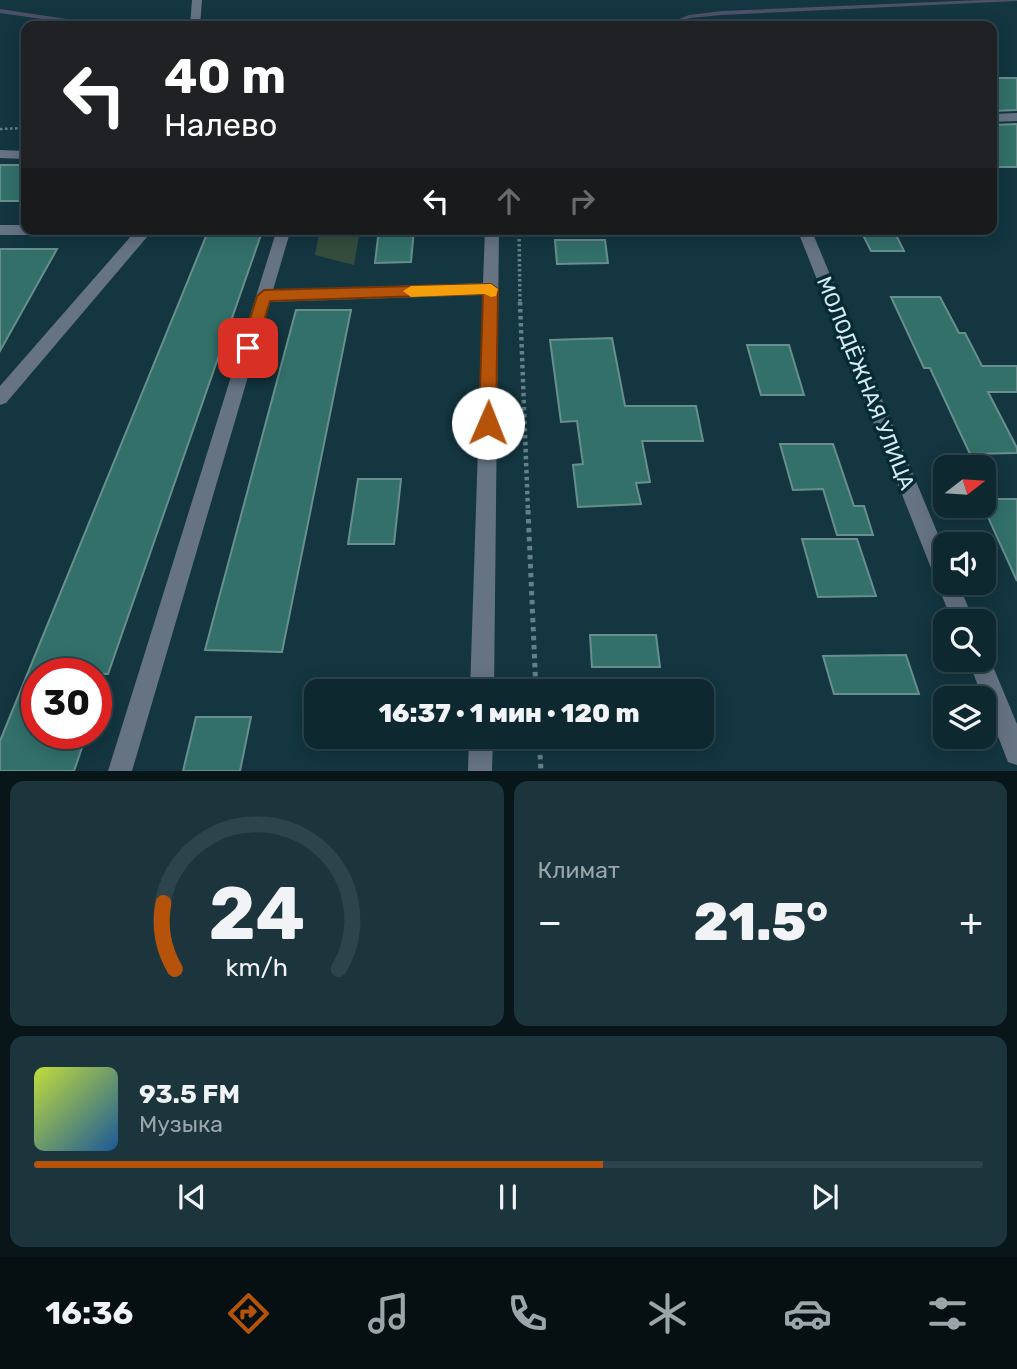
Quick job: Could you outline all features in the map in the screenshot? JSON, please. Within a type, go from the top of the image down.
[{"type":"street","points":[[195,21],[197,0]]},
{"type":"street","points":[[997,118],[1017,117]]},
{"type":"street","points":[[0,154],[21,155]]},
{"type":"street","points":[[0,230],[21,230]]},
{"type":"street","points":[[0,398],[142,235]]},
{"type":"street","points":[[120,771],[282,235]]},
{"type":"street","points":[[482,679],[492,235]]},
{"type":"street","name":"МОЛОДЁЖНАЯ УЛИЦА","points":[[806,235],[933,546]]},
{"type":"street","points":[[264,296],[491,289]]},
{"type":"street","points":[[984,672],[1017,753]]},
{"type":"street","points":[[480,771],[481,749]]},
{"type":"path","points":[[0,128],[21,128]]},
{"type":"path","points":[[519,235],[522,381],[535,679]]},
{"type":"path","points":[[540,749],[541,771]]},
{"type":"green space","points":[[319,235],[359,235],[354,265],[315,255]]},
{"type":"building","points":[[997,78],[1017,78],[1017,110],[997,111]]},
{"type":"building","points":[[1017,124],[1017,167],[997,167],[997,125]]},
{"type":"building","points":[[0,165],[21,165],[21,201],[0,201]]},
{"type":"building","points":[[207,235],[261,235],[112,663],[112,658],[34,658]]},
{"type":"building","points":[[378,235],[413,235],[411,262],[375,263]]},
{"type":"building","points":[[863,235],[896,235],[904,251],[871,251]]},
{"type":"building","points":[[555,240],[605,240],[608,263],[557,264]]},
{"type":"building","points":[[0,249],[57,249],[0,351]]},
{"type":"building","points":[[891,297],[940,297],[959,333],[965,333],[982,366],[1017,366],[1017,392],[988,392],[1017,448],[1017,453],[970,454],[930,368],[924,368]]},
{"type":"building","points":[[296,310],[351,310],[282,652],[205,650]]},
{"type":"building","points":[[612,338],[625,406],[696,406],[703,441],[642,441],[650,482],[636,483],[641,504],[578,507],[573,465],[583,464],[577,421],[561,422],[550,340]]},
{"type":"building","points":[[747,345],[789,345],[804,395],[761,395]]},
{"type":"building","points":[[780,444],[833,444],[854,506],[864,506],[873,535],[837,535],[823,489],[793,490]]},
{"type":"building","points":[[358,479],[401,479],[394,544],[348,544]]},
{"type":"building","points":[[996,499],[1017,499],[1017,581],[996,532],[988,518],[996,518]]},
{"type":"building","points":[[802,539],[857,539],[876,596],[818,597]]},
{"type":"building","points":[[590,635],[656,635],[660,667],[592,667]]},
{"type":"building","points":[[906,655],[919,694],[834,694],[823,656]]},
{"type":"building","points":[[21,690],[21,749],[82,749],[74,771],[0,771],[0,741]]},
{"type":"building","points":[[196,717],[251,717],[240,771],[183,771]]},
{"type":"waterway","points":[[678,21],[722,13],[1016,0]]},
{"type":"waterway","points":[[0,11],[67,21]]},
{"type":"slow traffic","points":[[411,291],[491,289],[491,292]]},
{"type":"route","points":[[248,348],[264,296],[491,289],[488,423]]}]
